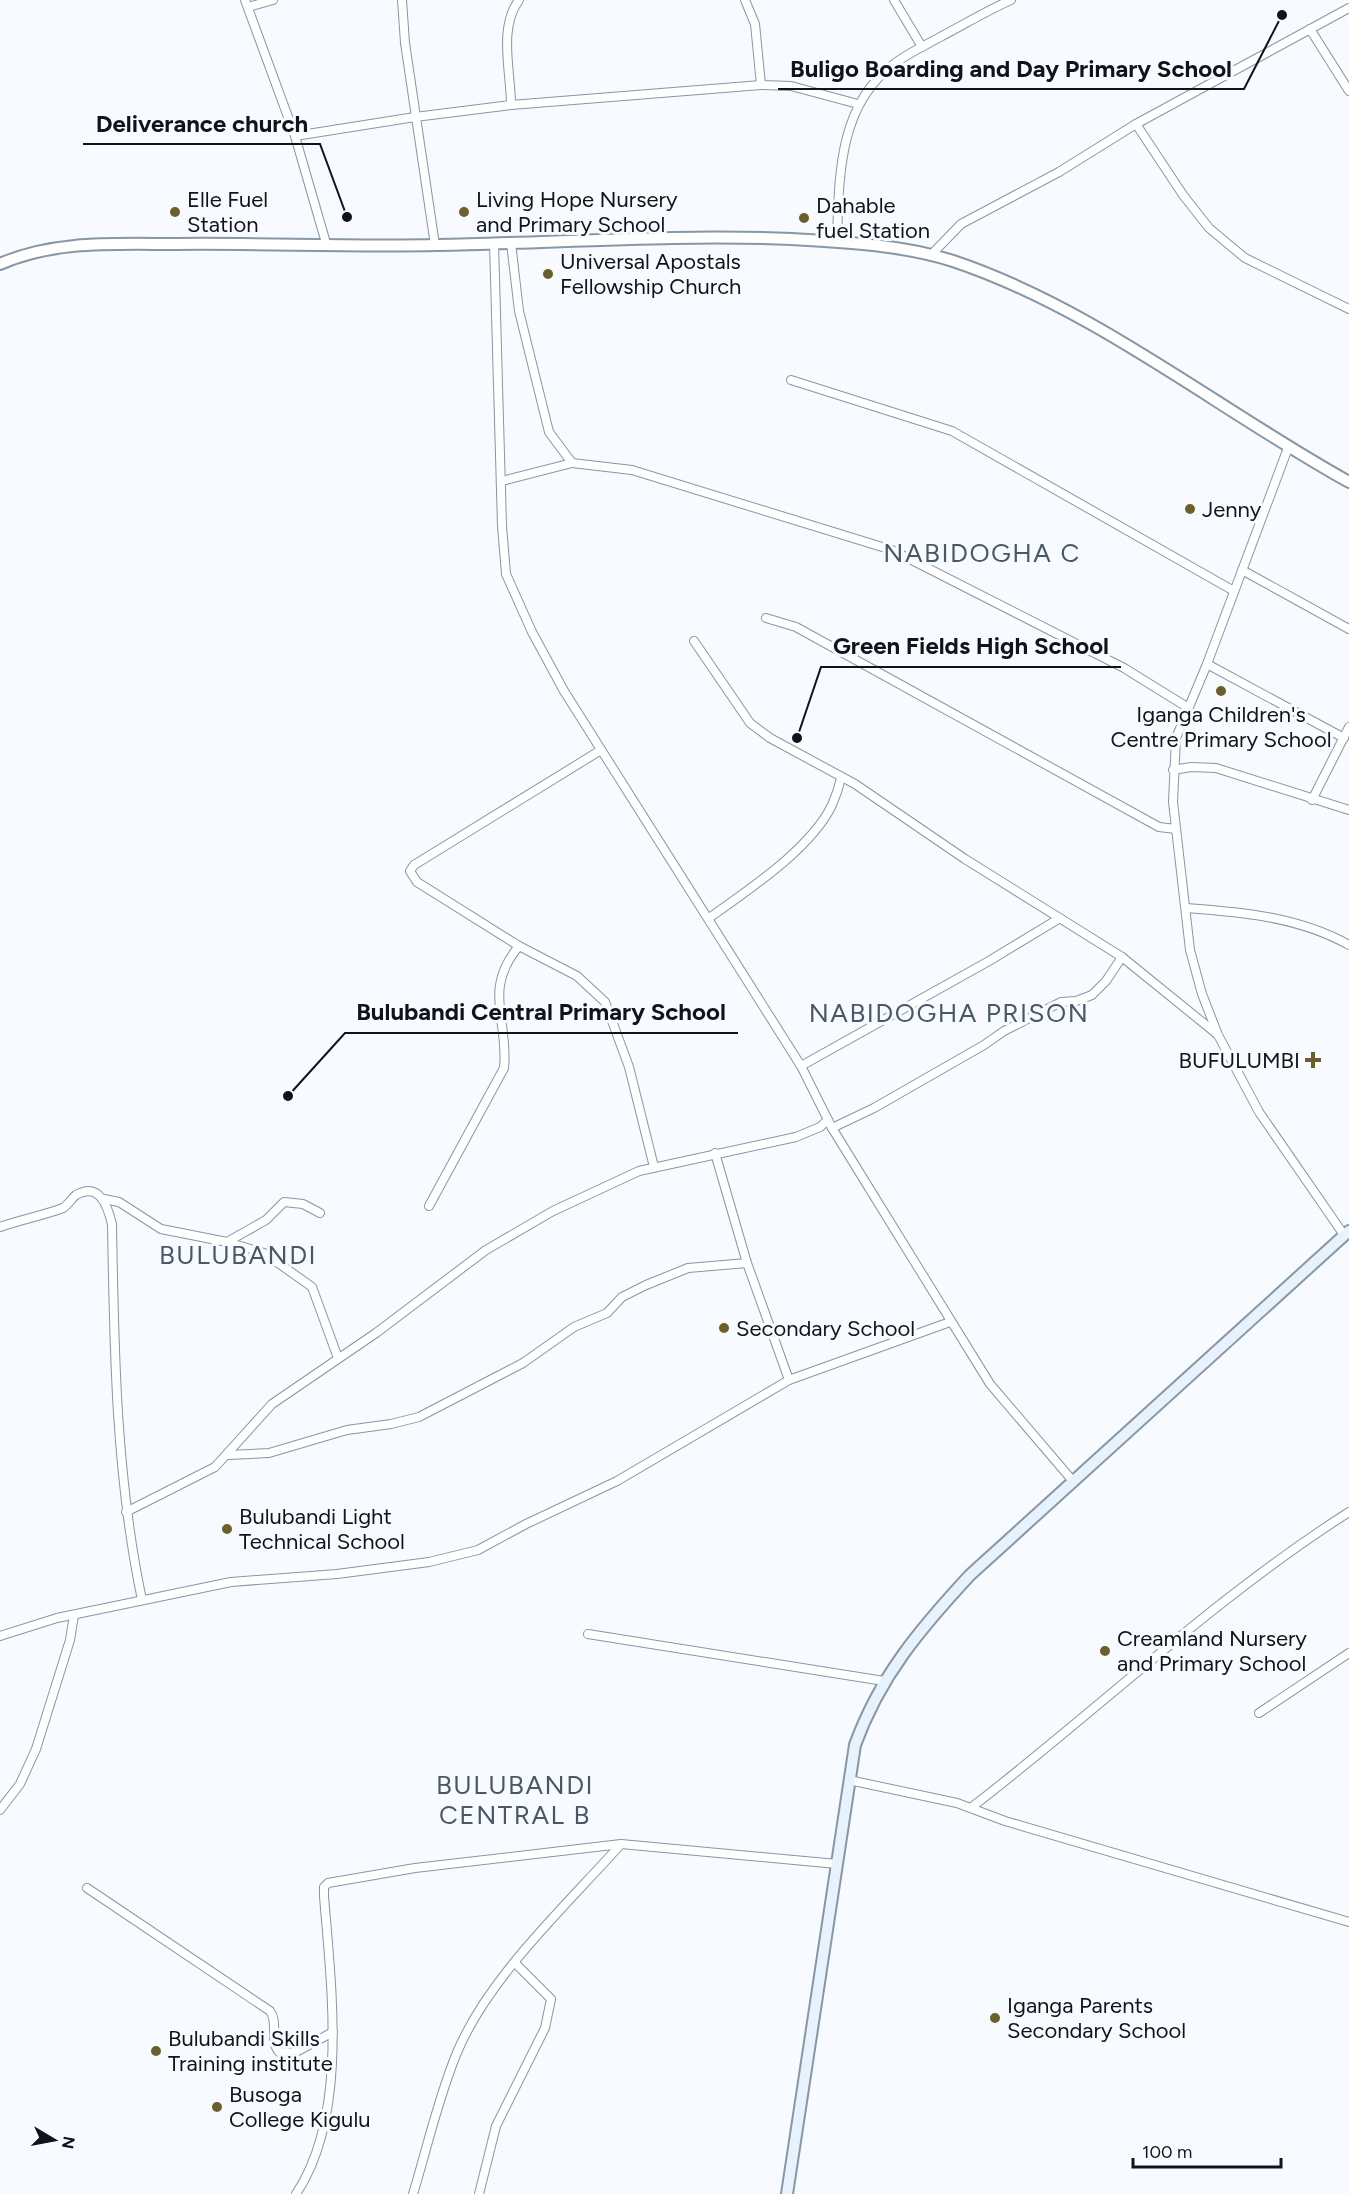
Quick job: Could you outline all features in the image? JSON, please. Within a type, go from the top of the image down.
[{"type":"main road","points":[[787,2194],[855,1745],[867,1713],[884,1681],[920,1630],[963,1583],[1072,1480],[1346,1233]]},
{"type":"street","points":[[273,0],[247,3],[295,136],[326,243]]},
{"type":"street","points":[[402,0],[415,117],[435,245]]},
{"type":"street","points":[[511,105],[507,34],[509,20],[519,0]]},
{"type":"street","points":[[745,0],[755,24],[761,85]]},
{"type":"street","points":[[894,0],[922,47]]},
{"type":"street","points":[[837,241],[839,183],[845,141],[858,104],[874,81],[894,63],[1011,0]]},
{"type":"street","points":[[931,255],[960,224],[1059,172],[1136,124],[1349,8]]},
{"type":"street","points":[[1310,29],[1349,91]]},
{"type":"street","points":[[295,136],[511,105],[761,85],[791,86],[858,104]]},
{"type":"street","points":[[1136,124],[1183,195],[1209,228],[1245,258],[1349,309]]},
{"type":"street","points":[[0,264],[21,255],[87,244],[435,245],[734,237],[837,241],[931,255],[998,276],[1071,313],[1288,448],[1349,482]]},
{"type":"street","points":[[494,243],[502,481],[501,526],[506,574],[532,632],[559,682],[601,750],[801,1066],[832,1128],[950,1322],[990,1384],[1030,1434],[1072,1480]]},
{"type":"street","points":[[511,243],[519,311],[549,432],[572,464]]},
{"type":"street","points":[[791,380],[952,431],[1234,591]]},
{"type":"street","points":[[1288,448],[1207,664],[1187,707],[1176,738],[1173,802],[1190,950],[1202,994],[1218,1035],[1259,1112],[1346,1233]]},
{"type":"street","points":[[502,481],[572,464],[632,470],[892,550],[1124,669],[1187,707]]},
{"type":"street","points":[[1242,570],[1349,630]]},
{"type":"street","points":[[766,618],[796,627],[1159,827],[1176,829]]},
{"type":"street","points":[[694,641],[750,723],[770,738],[855,784],[964,859],[1122,957],[1218,1035]]},
{"type":"street","points":[[1207,664],[1344,738]]},
{"type":"street","points":[[1312,800],[1349,728]]},
{"type":"street","points":[[601,750],[523,800],[460,836],[414,866],[410,872],[417,882],[519,946],[577,976],[605,1002],[629,1067],[654,1167]]},
{"type":"street","points":[[1173,770],[1191,767],[1216,768],[1349,810]]},
{"type":"street","points":[[709,918],[757,884],[799,847],[832,805],[842,778]]},
{"type":"street","points":[[1186,908],[1264,916],[1296,924],[1349,945]]},
{"type":"street","points":[[801,1066],[989,962],[1060,918]]},
{"type":"street","points":[[429,1206],[504,1068],[506,1051],[497,1004],[499,986],[505,968],[519,946]]},
{"type":"street","points":[[832,1128],[874,1108],[1004,1031],[1060,1002],[1076,1001],[1092,995],[1106,981],[1122,957]]},
{"type":"street","points":[[126,1512],[215,1467],[272,1404],[376,1333],[486,1250],[553,1211],[654,1167],[796,1137],[820,1127],[828,1120]]},
{"type":"street","points":[[715,1153],[747,1263],[789,1380]]},
{"type":"street","points":[[0,1227],[63,1208],[76,1195],[95,1193],[104,1199],[118,1202],[161,1229],[227,1242],[264,1253],[312,1287],[338,1358]]},
{"type":"street","points":[[104,1199],[112,1224],[121,1466],[126,1512],[142,1600]]},
{"type":"street","points":[[227,1242],[266,1220],[284,1202],[303,1204],[320,1213]]},
{"type":"street","points":[[228,1455],[269,1453],[347,1430],[391,1424],[420,1417],[523,1363],[574,1327],[607,1313],[622,1298],[646,1285],[688,1268],[747,1263]]},
{"type":"street","points":[[1,1633],[231,1582],[337,1574],[429,1562],[478,1551],[526,1524],[617,1481],[789,1380],[950,1322]]},
{"type":"street","points":[[972,1807],[1209,1613],[1307,1539],[1349,1512]]},
{"type":"street","points":[[0,1810],[20,1784],[36,1749],[70,1640],[74,1615]]},
{"type":"street","points":[[588,1634],[884,1681]]},
{"type":"street","points":[[1259,1713],[1349,1653]]},
{"type":"street","points":[[849,1780],[972,1807],[1005,1821],[1349,1922]]},
{"type":"street","points":[[296,2194],[305,2181],[321,2133],[333,2066],[324,1896],[324,1887],[328,1882],[415,1868],[621,1844],[837,1864]]},
{"type":"street","points":[[412,2194],[456,2054],[481,2007],[515,1963],[621,1844]]},
{"type":"street","points":[[87,1888],[270,2011],[273,2016],[275,2048],[279,2052],[294,2053],[333,2032]]},
{"type":"street","points":[[479,2194],[496,2126],[544,2028],[551,1999],[515,1963]]},
{"type":"place","name":"Buligo Boarding and Day Primary School","points":[[1282,15]]},
{"type":"place","name":"Elle Fuel Station","points":[[175,212]]},
{"type":"place","name":"Living Hope Nursery and Primary School","points":[[464,212]]},
{"type":"place","name":"Deliverance church","points":[[347,217]]},
{"type":"place","name":"Dahable fuel Station","points":[[804,218]]},
{"type":"place","name":"Universal Apostals Fellowship Church","points":[[548,274]]},
{"type":"place","name":"Jenny","points":[[1190,509]]},
{"type":"place","name":"Iganga Children's Centre Primary School","points":[[1221,691]]},
{"type":"place","name":"Green Fields High School","points":[[797,738]]},
{"type":"place","name":"BUFULUMBI","points":[[1313,1060]]},
{"type":"place","name":"Bulubandi Central Primary School","points":[[288,1096]]},
{"type":"place","name":"Secondary School","points":[[724,1328]]},
{"type":"place","name":"Bulubandi Light Technical School","points":[[227,1529]]},
{"type":"place","name":"Creamland Nursery and Primary School","points":[[1105,1651]]},
{"type":"place","name":"Iganga Parents Secondary School","points":[[995,2018]]},
{"type":"place","name":"Bulubandi Skills Training institute","points":[[156,2051]]},
{"type":"place","name":"Busoga College Kigulu","points":[[217,2107]]},
{"type":"district","name":"NABIDOGHA C","points":[[982,553]]},
{"type":"district","name":"NABIDOGHA PRISON","points":[[949,1013]]},
{"type":"district","name":"BULUBANDI","points":[[238,1255]]},
{"type":"district","name":"BULUBANDI CENTRAL B","points":[[515,1800]]}]
